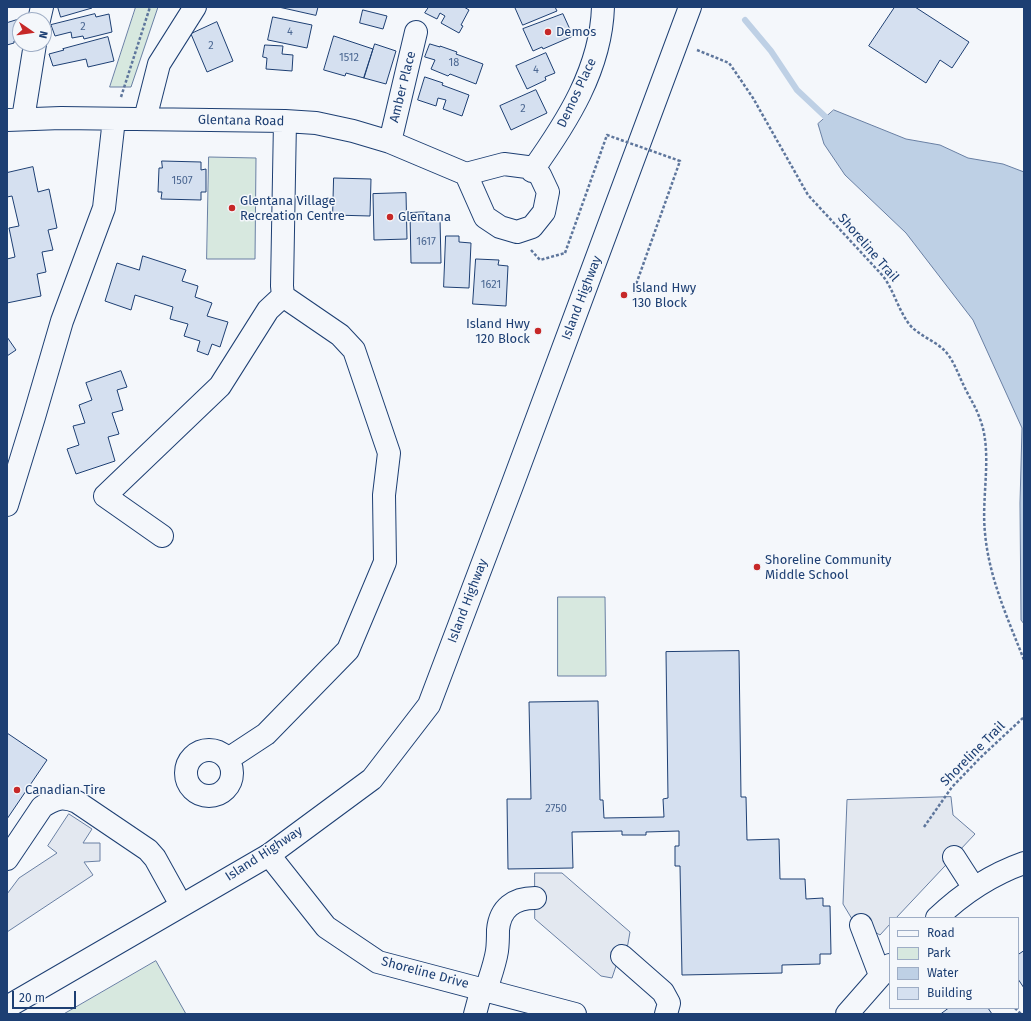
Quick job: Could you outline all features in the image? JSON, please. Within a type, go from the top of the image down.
[{"type":"street","points":[[145,119],[159,64],[195,7]]},
{"type":"street","name":"Demos Place","points":[[532,171],[562,128],[583,88],[597,51],[603,7]]},
{"type":"street","name":"Island Highway","points":[[7,1007],[269,854],[372,779],[429,705],[678,43],[690,7]]},
{"type":"street","name":"Amber Place","points":[[390,142],[416,32]]},
{"type":"street","points":[[15,119],[33,52]]},
{"type":"street","name":"Glentana Road","points":[[15,119],[145,119],[285,121],[316,123],[353,131],[390,142],[466,174]]},
{"type":"street","points":[[7,505],[62,320],[104,208],[114,119]]},
{"type":"street","points":[[228,760],[266,734],[348,650],[385,562],[384,495],[388,453],[354,350],[340,335],[283,296],[285,121]]},
{"type":"street","points":[[504,164],[527,167],[532,171],[540,175],[548,192],[544,212],[532,227],[517,232],[500,227],[485,217],[466,174],[504,164]]},
{"type":"street","points":[[162,536],[105,496],[220,386],[268,310],[283,296]]},
{"type":"street","points":[[7,859],[42,807],[49,802],[68,798],[77,802],[148,850],[155,858],[181,905]]},
{"type":"street","name":"Shoreline Drive","points":[[269,854],[326,927],[378,962],[484,989],[517,1006],[575,1014]]},
{"type":"street","points":[[954,857],[974,888]]},
{"type":"street","points":[[938,917],[954,902],[974,888],[1003,870],[1024,862]]},
{"type":"street","points":[[475,1014],[497,951],[498,928],[503,913],[512,903],[527,898],[535,898]]},
{"type":"street","points":[[847,1014],[885,970],[862,925]]},
{"type":"street","points":[[622,956],[663,992],[670,1003],[666,1014]]},
{"type":"path","points":[[114,119],[150,7]]},
{"type":"path","name":"Shoreline Trail","points":[[678,43],[728,63],[753,98],[808,195],[883,276],[890,285],[910,326],[944,350],[951,360],[980,419],[983,431],[986,454],[984,510],[985,533],[988,551],[998,593],[1024,660]]},
{"type":"path","points":[[524,230],[528,247],[540,260],[565,253],[607,135],[680,161],[632,293]]},
{"type":"path","name":"Shoreline Trail","points":[[924,827],[952,787],[981,757],[1024,717]]},
{"type":"green space","points":[[136,7],[158,7],[131,87],[110,87]]},
{"type":"green space","name":"Glentana Village Recreation Centre","points":[[209,157],[256,158],[255,259],[207,259]]},
{"type":"green space","points":[[558,597],[605,597],[606,676],[558,676]]},
{"type":"green space","points":[[156,961],[186,1014],[64,1014]]},
{"type":"shaded area","points":[[951,797],[953,815],[975,834],[897,917],[889,917],[889,925],[880,935],[852,919],[843,904],[847,800]]},
{"type":"shaded area","points":[[69,814],[92,829],[83,843],[100,843],[100,861],[84,862],[93,875],[7,932],[7,894],[19,878],[57,853],[48,846]]},
{"type":"shaded area","points":[[535,873],[562,873],[630,932],[627,949],[617,963],[612,978],[601,976],[535,919]]},
{"type":"water","points":[[834,110],[906,139],[940,145],[968,158],[1003,164],[1024,172],[1024,624],[1021,620],[1020,503],[1022,428],[973,320],[906,233],[845,175],[824,144],[818,124]]},
{"type":"building","points":[[58,7],[92,7],[92,8],[61,17]]},
{"type":"building","points":[[279,7],[318,7],[316,15]]},
{"type":"building","points":[[429,7],[464,7],[469,10],[461,25],[463,26],[459,33],[441,23],[445,16],[440,13],[437,19],[425,13]]},
{"type":"building","name":"Demos","points":[[515,7],[555,7],[557,11],[523,25]]},
{"type":"building","points":[[895,7],[915,7],[969,42],[952,68],[940,60],[926,83],[869,46]]},
{"type":"building","points":[[363,10],[387,16],[383,29],[360,23]]},
{"type":"building","points":[[95,14],[96,17],[109,14],[112,32],[84,39],[83,36],[72,38],[71,32],[55,36],[52,25]]},
{"type":"building","name":"Demos","points":[[563,14],[573,36],[543,49],[542,47],[533,51],[523,29]]},
{"type":"building","points":[[273,17],[312,25],[307,48],[268,40]]},
{"type":"building","points":[[7,21],[12,21],[12,44],[7,45]]},
{"type":"building","points":[[217,22],[233,61],[207,72],[191,34]]},
{"type":"building","points":[[334,36],[373,49],[364,78],[346,73],[345,76],[324,70]]},
{"type":"building","points":[[108,37],[114,61],[88,67],[86,59],[53,66],[49,54]]},
{"type":"building","points":[[375,44],[396,51],[386,84],[364,78]]},
{"type":"building","points":[[430,44],[457,52],[456,54],[483,64],[476,84],[450,74],[448,76],[431,69],[435,60],[425,57]]},
{"type":"building","points":[[265,45],[283,46],[282,54],[293,55],[292,71],[266,69],[267,58],[263,57]]},
{"type":"building","name":"Demos","points":[[546,53],[555,73],[545,77],[546,80],[527,89],[516,66]]},
{"type":"building","points":[[425,77],[443,83],[442,85],[469,95],[462,116],[443,109],[446,100],[438,98],[436,106],[418,100]]},
{"type":"building","points":[[536,90],[547,113],[511,130],[500,106]]},
{"type":"building","name":"Glentana Village Recreation Centre","points":[[162,161],[201,162],[201,170],[206,169],[206,192],[201,192],[201,200],[161,199],[162,192],[158,192],[159,168],[162,168]]},
{"type":"building","points":[[33,167],[38,192],[49,189],[57,228],[48,230],[53,250],[42,252],[46,272],[37,274],[41,296],[7,303],[7,259],[15,257],[9,228],[19,226],[12,196],[7,197],[7,173]]},
{"type":"building","name":"Glentana","points":[[334,178],[371,179],[370,216],[333,215]]},
{"type":"building","name":"Glentana","points":[[406,193],[407,239],[374,240],[373,194]]},
{"type":"building","name":"Glentana","points":[[428,212],[428,219],[440,219],[441,263],[411,263],[410,213]]},
{"type":"building","name":"Glentana","points":[[446,236],[459,236],[459,242],[471,243],[469,288],[444,287]]},
{"type":"building","points":[[143,256],[186,270],[182,281],[198,286],[195,297],[212,303],[207,316],[228,322],[220,347],[212,344],[208,355],[197,351],[200,341],[184,336],[188,324],[170,319],[173,307],[135,295],[131,310],[105,301],[117,263],[139,270]]},
{"type":"building","points":[[476,259],[499,260],[498,265],[508,266],[506,306],[473,304]]},
{"type":"building","points":[[7,337],[16,350],[7,356]]},
{"type":"building","points":[[121,371],[127,387],[117,390],[123,410],[112,413],[119,434],[108,437],[115,461],[76,474],[67,449],[79,445],[73,426],[85,423],[79,405],[92,400],[86,383]]},
{"type":"building","points":[[739,651],[741,797],[746,797],[747,840],[779,839],[780,879],[805,879],[806,899],[823,898],[823,906],[830,906],[831,954],[820,954],[820,964],[782,965],[782,973],[682,975],[680,866],[675,866],[675,846],[679,846],[679,831],[646,832],[646,835],[622,835],[622,831],[572,832],[573,868],[508,869],[507,799],[531,799],[529,702],[598,701],[600,800],[603,800],[604,818],[664,817],[663,799],[668,798],[666,652]]},
{"type":"building","name":"Canadian Tire","points":[[7,733],[47,760],[7,819]]},
{"type":"building","points":[[1024,951],[1024,988],[1019,980],[1019,954]]},
{"type":"building","points":[[948,1009],[989,1009],[992,1014],[941,1014]]},
{"type":"waterway","points":[[745,20],[771,51],[797,90],[831,122]]},
{"type":"place","name":"Demos","points":[[548,32]]},
{"type":"place","name":"Glentana Village Recreation Centre","points":[[232,208]]},
{"type":"place","name":"Glentana","points":[[390,217]]},
{"type":"place","name":"Island Hwy 130 Block","points":[[624,295]]},
{"type":"place","name":"Island Hwy 120 Block","points":[[538,331]]},
{"type":"place","name":"Shoreline Community Middle School","points":[[757,567]]},
{"type":"place","name":"Canadian Tire","points":[[17,790]]}]
